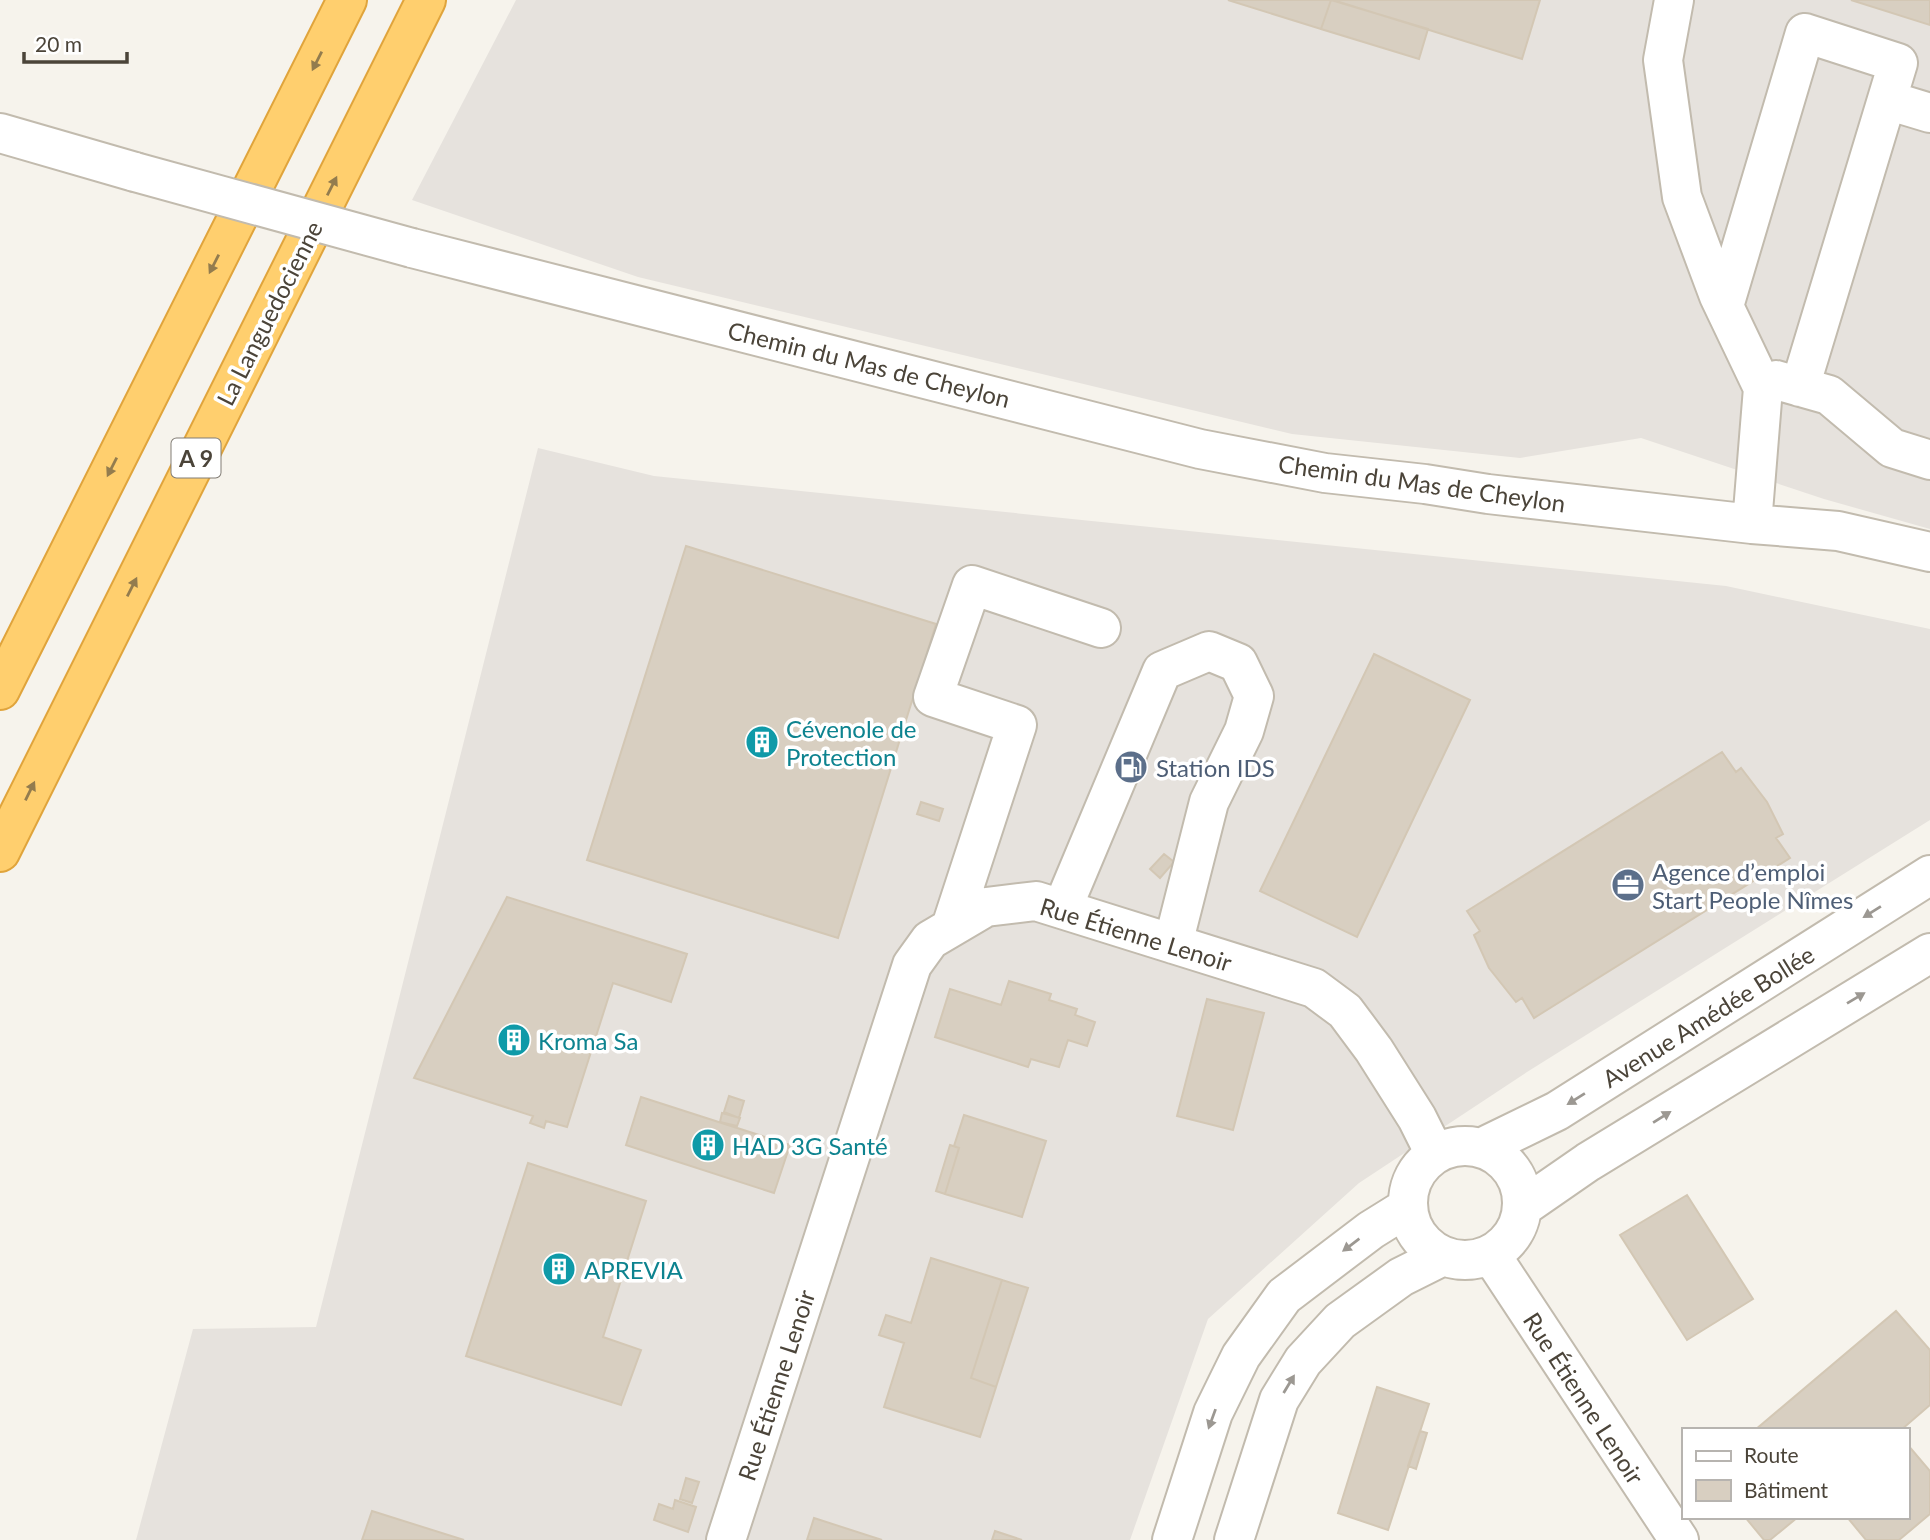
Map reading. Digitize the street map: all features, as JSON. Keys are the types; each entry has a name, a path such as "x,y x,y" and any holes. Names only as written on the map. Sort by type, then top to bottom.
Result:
{"highway":[{"path":"0,690 347,0"},
{"name":"La Languedocienne","path":"0,852 426,0"}],"street":[{"path":"1674,0 1663,60 1682,197 1724,306 1763,388 1752,524"},
{"path":"1724,306 1805,33 1898,62 1800,387"},
{"path":"1887,100 1930,113"},
{"name":"Chemin du Mas de Cheylon","path":"0,133 412,248 1200,449 1325,473 1752,524 1838,531 1930,552"},
{"path":"1757,375 1829,395 1892,447 1930,460"},
{"name":"Chemin du Mas de Cheylon","path":"1752,524 1930,580"},
{"path":"951,927 1017,725 933,697 972,585 1101,628"},
{"path":"1062,909 1162,671 1209,650 1238,663 1254,696 1244,732 1209,802 1173,944"},
{"name":"Avenue Amédée Bollée","path":"1481,1148 1557,1111 1930,875"},
{"name":"Rue Étienne Lenoir","path":"726,1540 912,965 930,940 986,906 1036,901 1314,988 1345,1011 1374,1050 1417,1118 1435,1154"},
{"path":"1523,1207 1588,1162 1930,953"},
{"path":"1449,1148 1481,1148 1498,1156 1513,1170 1521,1188 1523,1207 1518,1226 1507,1243 1491,1255 1459,1261 1429,1248 1418,1237 1408,1208 1409,1192 1414,1177 1423,1164 1435,1154 1449,1148"},
{"path":"1172,1540 1213,1413 1241,1356 1284,1296 1371,1230 1408,1208"},
{"name":"Rue Étienne Lenoir","path":"1491,1255 1679,1540"},
{"path":"1234,1540 1279,1400 1303,1361 1340,1321 1401,1277 1443,1256"}],"shaded area":[{"path":"516,0 1930,0 1930,529 1824,499 1641,438 1520,458 1292,434 638,277 412,200"},
{"path":"538,448 654,476 1726,586 1930,629 1930,820 1527,1072 1359,1183 1208,1319 1130,1540 136,1540 193,1329 316,1327"}],"building":[{"path":"1228,0 1331,0 1321,29"},
{"path":"1331,0 1428,29 1419,59 1321,29"},
{"path":"1333,0 1540,0 1522,59"},
{"path":"1851,0 1930,0 1930,25"},
{"name":"Cévenole de Protection","path":"686,546 936,624 838,938 587,860"},
{"path":"1374,654 1470,700 1357,937 1260,891"},
{"name":"Agence d’emploi Start People Nîmes","path":"1722,752 1736,772 1741,768 1767,802 1783,834 1776,838 1790,858 1534,1018 1522,998 1516,1002 1489,968 1474,935 1480,931 1467,911"},
{"path":"921,802 943,809 939,821 917,814"},
{"path":"1164,854 1174,862 1160,878 1150,869"},
{"name":"Kroma Sa","path":"507,897 687,954 671,1002 613,983 567,1127 546,1121 544,1128 530,1123 533,1116 414,1078"},
{"path":"1009,981 1051,994 1049,1000 1077,1009 1075,1015 1095,1022 1087,1046 1068,1040 1059,1067 1031,1059 1028,1067 935,1037 950,989 1001,1005"},
{"path":"1207,999 1264,1013 1233,1130 1177,1116"},
{"path":"729,1096 744,1101 739,1118 724,1112"},
{"name":"HAD 3G Santé","path":"641,1097 790,1145 774,1193 626,1145"},
{"path":"722,1113 740,1118 737,1126 720,1122"},
{"path":"964,1115 1046,1141 1022,1217 945,1194 959,1148 954,1146"},
{"path":"950,1145 959,1148 945,1194 936,1191"},
{"name":"APREVIA","path":"528,1163 646,1201 603,1337 641,1350 621,1405 466,1356"},
{"path":"1687,1195 1753,1299 1687,1340 1620,1235"},
{"path":"931,1258 1002,1280 971,1378 996,1387 980,1437 884,1407 904,1343 879,1335 886,1315 911,1323"},
{"path":"1002,1280 1028,1288 996,1387 971,1378"},
{"path":"1896,1311 1930,1350 1930,1405 1903,1428 1757,1428"},
{"path":"1377,1387 1429,1404 1388,1530 1338,1513"},
{"path":"1420,1431 1427,1433 1416,1469 1408,1466"},
{"path":"1909,1446 1930,1471 1930,1514 1899,1540 1866,1540 1849,1519 1909,1519"},
{"path":"686,1478 699,1482 692,1503 680,1499"},
{"path":"675,1500 696,1507 688,1532 654,1520 659,1504 673,1509"},
{"path":"372,1511 464,1540 362,1540"},
{"path":"814,1518 882,1540 807,1540"},
{"path":"1747,1519 1796,1519 1770,1540 1764,1540"},
{"path":"995,1531 1022,1540 992,1540"}],"place":[{"name":"Cévenole de Protection","path":"762,742"},
{"name":"Station IDS","path":"1131,767"},
{"name":"Agence d’emploi Start People Nîmes","path":"1628,885"},
{"name":"Kroma Sa","path":"514,1040"},
{"name":"HAD 3G Santé","path":"708,1145"},
{"name":"APREVIA","path":"559,1269"}]}
